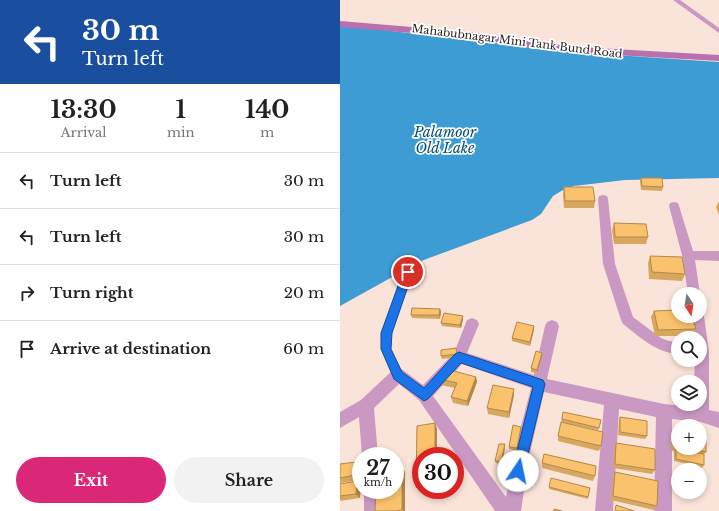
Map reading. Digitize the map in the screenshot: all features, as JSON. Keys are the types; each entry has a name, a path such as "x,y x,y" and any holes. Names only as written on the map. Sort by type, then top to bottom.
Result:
{"street":[{"path":"676,0 719,31"},
{"name":"Mahabubnagar Mini Tank Bund Road","path":"340,24 470,35 518,43 579,50 719,58"},
{"path":"604,199 609,264 628,320 656,342 671,347"},
{"path":"674,206 688,255 693,287"},
{"path":"688,255 719,256"},
{"path":"424,395 459,357 472,324"},
{"path":"512,511 521,457 552,326"},
{"path":"459,357 539,384 664,411 701,415 719,420"},
{"path":"700,367 701,415"},
{"path":"340,420 366,405 398,375 424,395 505,511"},
{"path":"604,511 612,400"},
{"path":"366,405 369,447"},
{"path":"663,511 664,411"},
{"path":"372,499 373,511"}],"lane":[{"path":"398,375 386,349 387,333 408,272"}],"water":[{"name":"Palamoor Old Lake","path":"340,25 417,34 466,36 489,42 555,51 719,62 719,178 625,180 574,186 553,196 541,214 532,220 421,261 340,306"}],"building":[{"path":"641,178 662,178 663,187 642,186"},
{"path":"564,187 593,187 595,201 565,201"},
{"path":"614,223 646,224 648,237 615,237"},
{"path":"650,256 682,257 685,274 652,272"},
{"path":"412,308 440,309 439,315 411,315"},
{"path":"671,310 671,323 694,323 696,329 658,330 654,311"},
{"path":"444,313 463,316 460,325 441,323"},
{"path":"517,322 534,326 530,342 512,338"},
{"path":"456,348 457,354 441,356 441,350"},
{"path":"536,351 542,353 537,370 531,368"},
{"path":"443,368 476,377 467,401 451,397 457,383 439,379"},
{"path":"493,385 514,389 509,412 487,408"},
{"path":"563,412 601,420 599,428 562,419"},
{"path":"620,417 647,421 647,436 620,432"},
{"path":"561,422 603,432 601,446 558,436"},
{"path":"435,423 435,447 417,447 417,426"},
{"path":"513,425 521,427 517,448 509,447"},
{"path":"616,443 655,449 655,470 615,464"},
{"path":"499,444 505,444 501,462 495,461"},
{"path":"544,454 596,466 595,476 542,463"},
{"path":"676,455 704,455 704,463 695,463 676,459"},
{"path":"352,462 352,476 340,478 340,464"},
{"path":"615,472 658,481 657,506 613,496"},
{"path":"551,478 590,488 588,497 549,487"},
{"path":"352,482 352,494 340,496 340,484"},
{"path":"376,499 402,499 402,510 375,511"},
{"path":"616,505 634,511 615,511"}],"route":[{"path":"408,272 387,333 386,349 398,375 424,395 459,357 539,384 518,471"}]}
